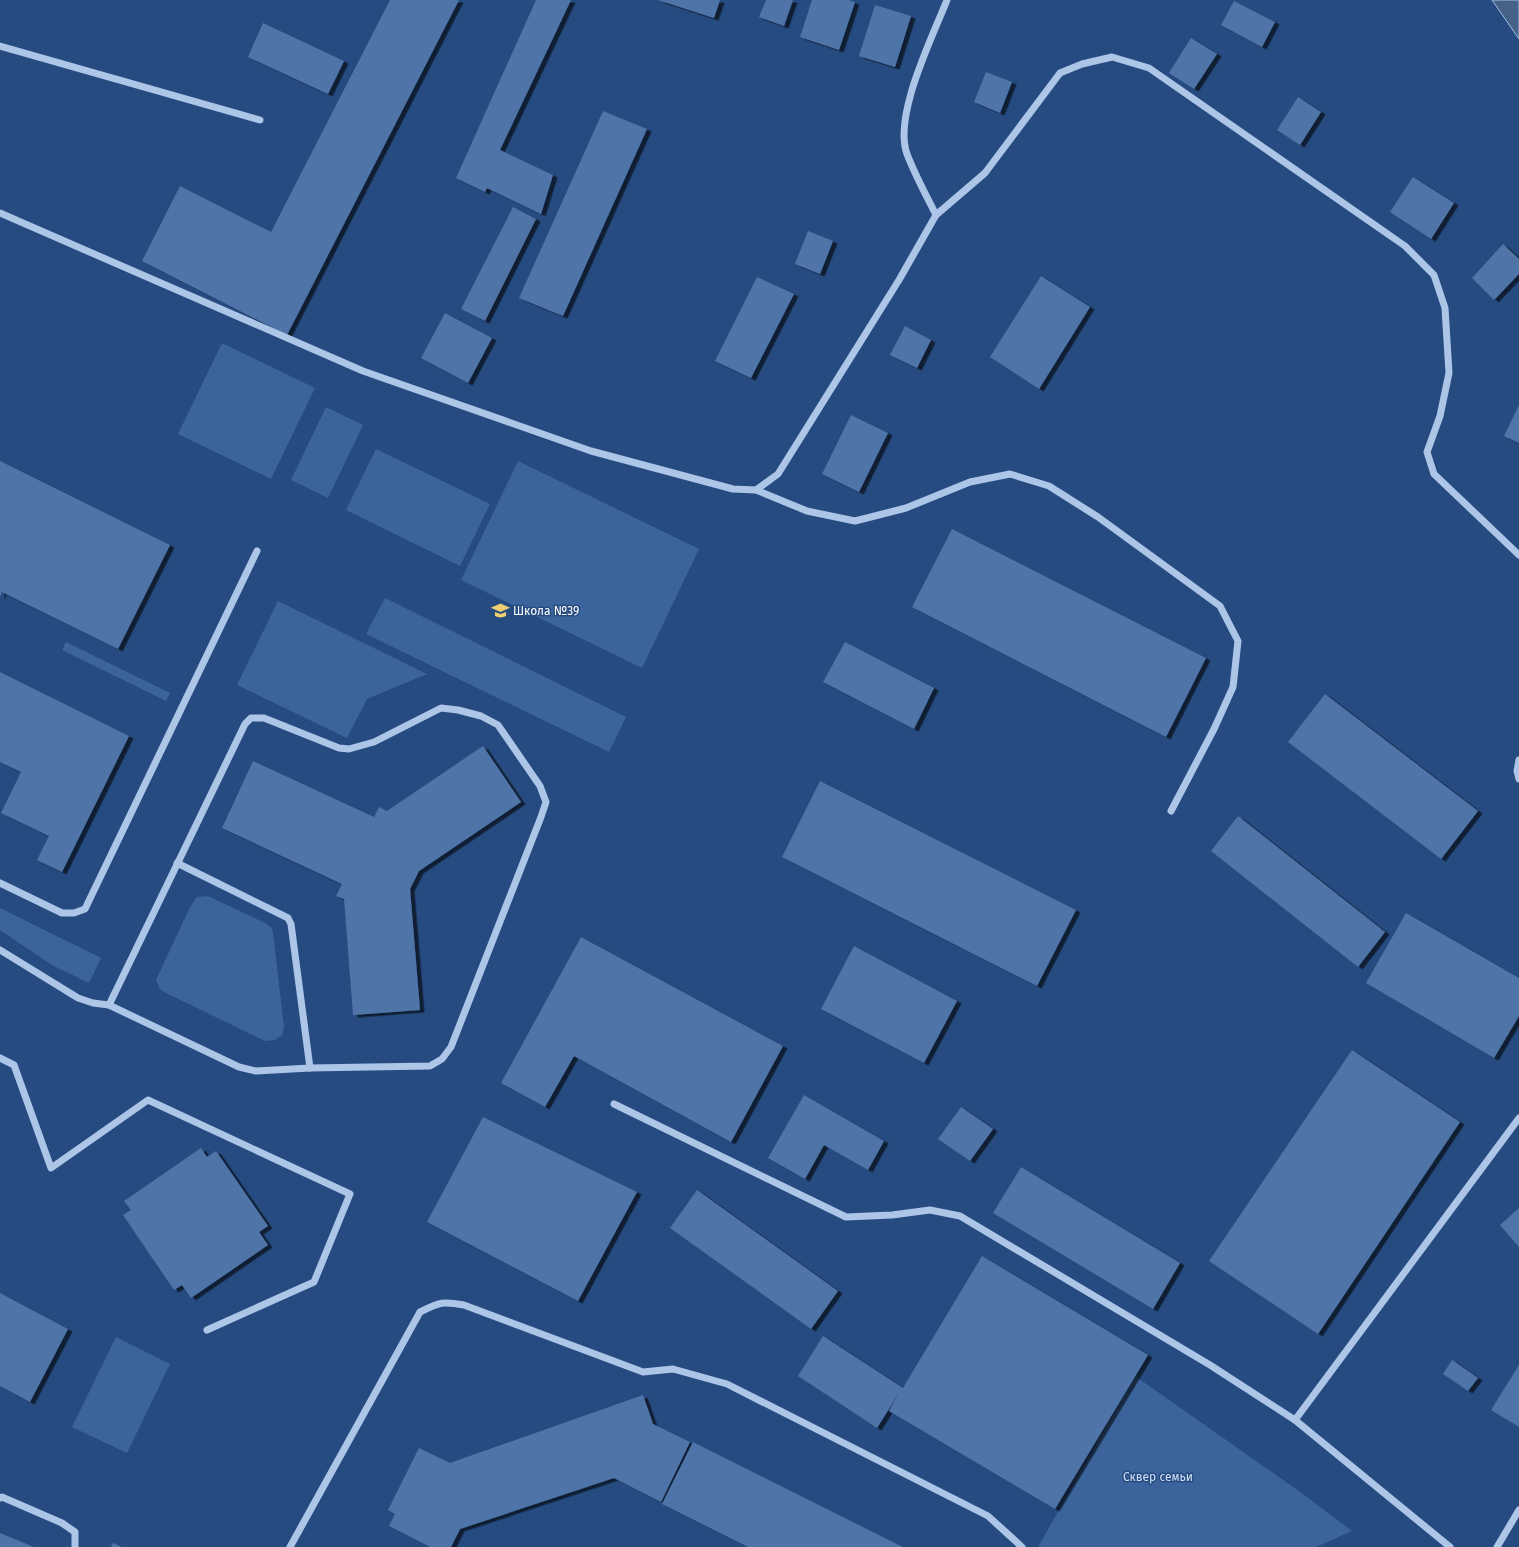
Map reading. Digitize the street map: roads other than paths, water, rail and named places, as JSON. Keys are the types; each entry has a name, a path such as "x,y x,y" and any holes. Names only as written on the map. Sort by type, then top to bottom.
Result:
{"street":[{"path":"936,215 907,154 904,131 908,105 917,76 947,0"},
{"path":"0,46 260,120"},
{"path":"756,490 778,474 899,280 936,215 985,173 1060,73 1082,64 1112,57 1149,68 1405,246 1434,275 1445,308 1449,373 1440,416 1427,452 1434,474 1519,555"},
{"path":"0,213 362,371 591,451 733,489 756,490 807,511 855,521 906,508 970,482 1010,474 1049,486 1098,517 1220,606 1238,641 1233,686 1214,729 1171,811"},
{"path":"0,883 62,913 74,913 85,909 257,551"},
{"path":"0,950 78,998 93,1004 109,1005 239,1067 256,1071 310,1068 430,1066 442,1059 451,1047 541,817 546,802 540,786 498,725 481,716 458,710 441,708 374,742 349,749 338,748 264,718 251,718 245,724 109,1005"},
{"path":"1519,760 1517,771 1519,779"},
{"path":"177,863 288,918 291,924 310,1068"},
{"path":"0,1058 14,1065 51,1168 148,1100 350,1194 314,1282 207,1330"},
{"path":"614,1104 846,1217 892,1215 930,1210 960,1216 1210,1365 1295,1420 1450,1547"},
{"path":"1295,1420 1519,1118"},
{"path":"293,1546 420,1312 431,1306 446,1301 464,1305 642,1372 673,1369 727,1384 988,1516 1022,1547"},
{"path":"0,1498 2,1497 62,1523 75,1532 75,1547"},
{"path":"1497,1547 1519,1510"}],"place":[{"name":"Школа №39","path":"500,611"}],"park label":[{"name":"Сквер семьи","path":"1158,1477"}]}
